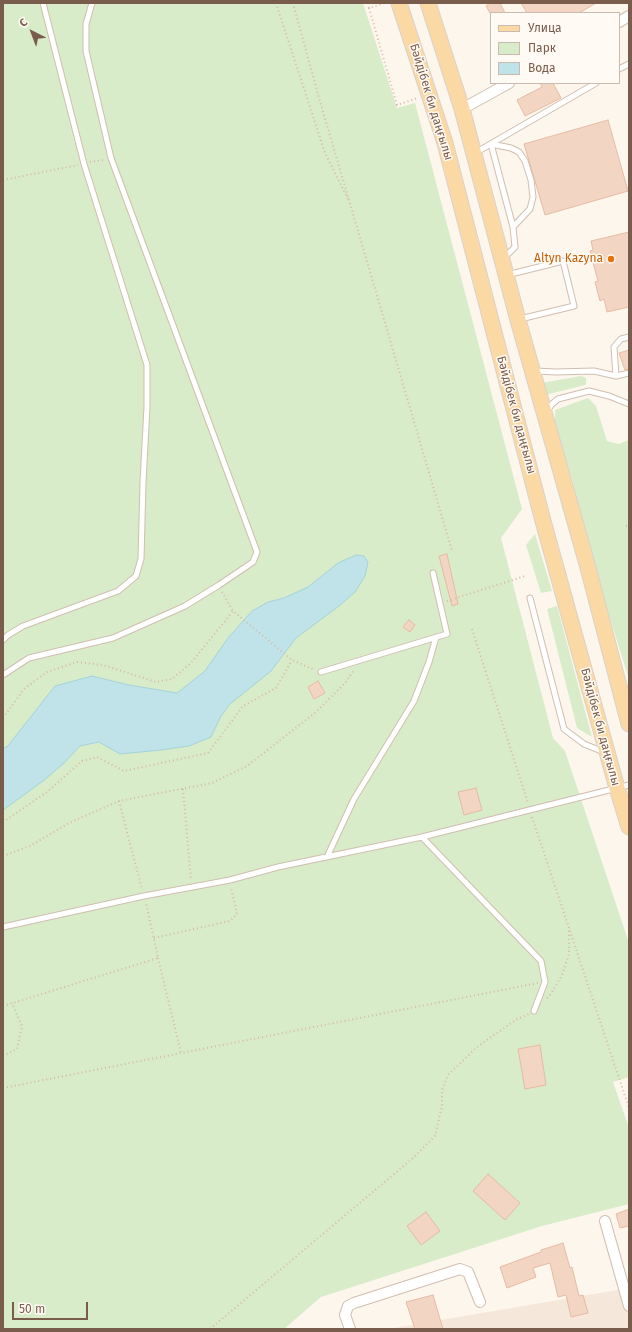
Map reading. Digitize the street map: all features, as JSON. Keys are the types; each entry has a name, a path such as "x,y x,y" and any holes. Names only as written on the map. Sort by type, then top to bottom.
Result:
{"main road":[{"name":"Бәйдібек би даңғылы","path":"399,3 445,143 543,521 607,753 623,787 629,828"},
{"path":"428,3 462,109 544,415 587,564 629,724"}],"street":[{"path":"620,21 629,16"},
{"path":"462,109 507,84"},
{"path":"605,1221 629,1306"},
{"path":"350,1329 345,1315 348,1306 460,1269 468,1272 480,1302"}],"lane":[{"path":"3,640 8,635 23,626 118,591 136,576 141,559 147,407 147,365 84,164 43,3"},
{"path":"3,674 29,658 113,638 185,606 253,562 257,552 111,158 86,51 86,24 92,3"},
{"path":"620,69 629,64"},
{"path":"474,154 594,84"},
{"path":"491,144 511,148 519,152 525,161 531,180 533,197 530,209 513,227"},
{"path":"491,144 513,227 515,246 502,260"},
{"path":"506,275 563,261 574,306 518,320"},
{"path":"616,376 614,347 622,339 629,337"},
{"path":"532,371 594,371 616,376 629,373"},
{"path":"544,415 552,404 558,399 589,391 610,396 629,404"},
{"path":"322,672 447,634 433,572"},
{"path":"530,598 564,729 584,744 607,753"},
{"path":"327,857 354,799 414,701 436,637"},
{"path":"3,927 144,896 230,880 278,867 422,838 623,787"},
{"path":"422,838 541,961 545,982 534,1011"}],"path":[{"path":"276,3 324,153 351,206"},
{"path":"293,3 452,551"},
{"path":"368,3 397,105 429,94"},
{"path":"369,8 385,3"},
{"path":"3,180 111,158"},
{"path":"440,603 525,576"},
{"path":"219,585 234,612 292,660 322,672"},
{"path":"3,718 24,689 36,680 47,672 78,662 103,665 156,682 172,679 191,662 234,612"},
{"path":"472,630 629,1108"},
{"path":"3,822 47,792 82,761 97,757 124,771 208,753 242,706 276,688 292,660"},
{"path":"3,856 30,846 68,823 119,801 212,782 246,766 316,712 345,683 360,661"},
{"path":"183,789 191,888"},
{"path":"119,801 144,896 181,1053"},
{"path":"154,938 230,921 236,914 230,880"},
{"path":"210,1329 412,1159 435,1136 442,1106 442,1090 448,1075 477,1047 517,1019 534,1011 551,994 562,975 569,954 570,929"},
{"path":"3,1006 158,958"},
{"path":"3,1088 545,982"},
{"path":"3,1056 17,1049 22,1026 12,1003"}],"shaded area":[{"path":"629,1288 629,1329 388,1329"}],"green space":[{"path":"3,3 363,3 397,108 415,103 522,509 501,538 553,738 565,751 629,943 629,1077 613,1082 629,1128 629,1204 542,1226 321,1297 284,1329 3,1329"},
{"path":"581,376 586,378 585,385 549,394 544,400 541,383"},
{"path":"588,398 596,406 607,441 619,444 629,440 629,679 585,539 572,478 555,435 555,410"},
{"path":"535,534 552,591 541,593 526,545"},
{"path":"557,606 592,737 577,728 547,609"}],"water":[{"path":"356,555 364,556 368,562 365,576 355,592 339,606 296,638 271,671 230,704 221,716 211,737 189,746 120,754 99,742 80,746 63,764 43,781 3,810 3,748 7,747 55,686 92,676 129,685 177,693 205,671 228,638 252,611 268,602 284,598 308,587 338,563"}],"building":[{"path":"490,3 500,3 504,12 490,13 486,6"},
{"path":"521,3 596,3 581,12 526,12"},
{"path":"540,84 554,84 561,98 525,116 517,100 542,87"},
{"path":"608,120 628,191 545,215 524,144"},
{"path":"629,232 629,307 607,312 604,299 600,301 595,282 598,281 590,251 593,250 591,241"},
{"path":"629,350 629,369 625,370 619,353"},
{"path":"447,554 458,604 452,606 439,556"},
{"path":"409,620 415,625 410,632 403,627"},
{"path":"318,681 325,693 314,699 308,687"},
{"path":"476,788 482,810 464,815 458,792"},
{"path":"540,1045 546,1085 525,1089 518,1049"},
{"path":"488,1174 520,1203 505,1220 473,1191"},
{"path":"629,1209 629,1226 620,1228 616,1214"},
{"path":"426,1212 440,1231 421,1245 407,1226"},
{"path":"563,1243 570,1268 572,1267 579,1296 583,1295 588,1313 571,1317 566,1295 558,1297 550,1263 533,1268 536,1277 507,1288 500,1267 541,1252 541,1250"},
{"path":"433,1295 443,1329 415,1329 406,1302"}],"place":[{"name":"Altyn Kazyna","path":"611,259"}]}
